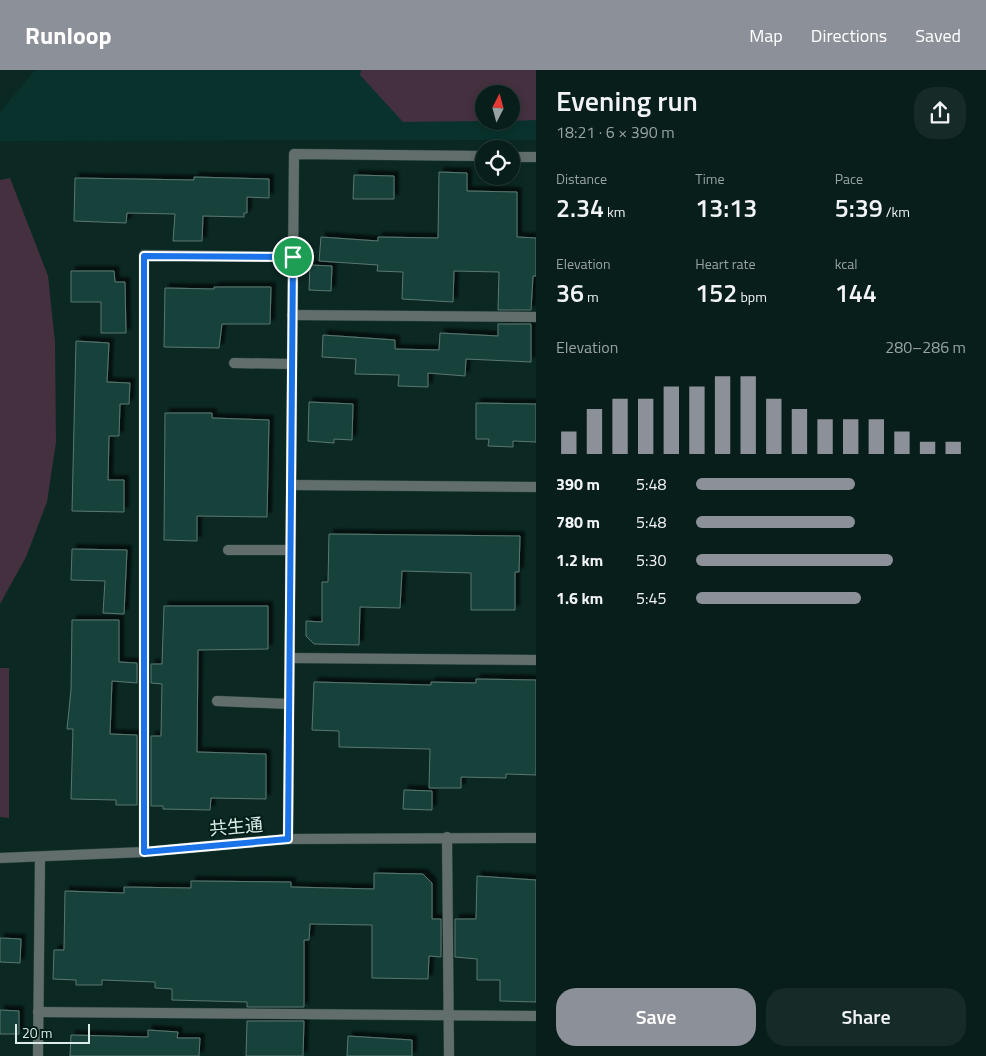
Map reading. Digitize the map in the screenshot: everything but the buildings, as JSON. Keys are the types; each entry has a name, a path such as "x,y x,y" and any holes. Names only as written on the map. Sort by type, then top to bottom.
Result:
{"street":[{"path":"288,839 294,154 475,156"},
{"path":"520,157 536,157"},
{"path":"144,852 144,256 293,257"},
{"path":"292,315 536,317"},
{"path":"234,362 292,364"},
{"path":"291,485 536,487"},
{"path":"228,550 290,550"},
{"path":"290,658 536,660"},
{"path":"218,701 289,704"},
{"path":"447,837 449,1056"},
{"name":"共生通","path":"0,858 144,852 288,839 536,838"},
{"path":"38,1056 40,857"},
{"path":"38,1012 536,1016"}],"shaded area":[{"path":"35,70 536,70 536,140 0,141 0,112"},
{"path":"361,70 536,70 536,120 520,121 520,85 475,85 475,121 403,122 360,75"},
{"path":"10,178 48,276 55,342 56,442 47,502 26,557 0,604 0,180"},
{"path":"0,668 9,668 9,818 0,817"}],"route":[{"path":"144,256 293,257 288,839 144,852 144,256"}]}
